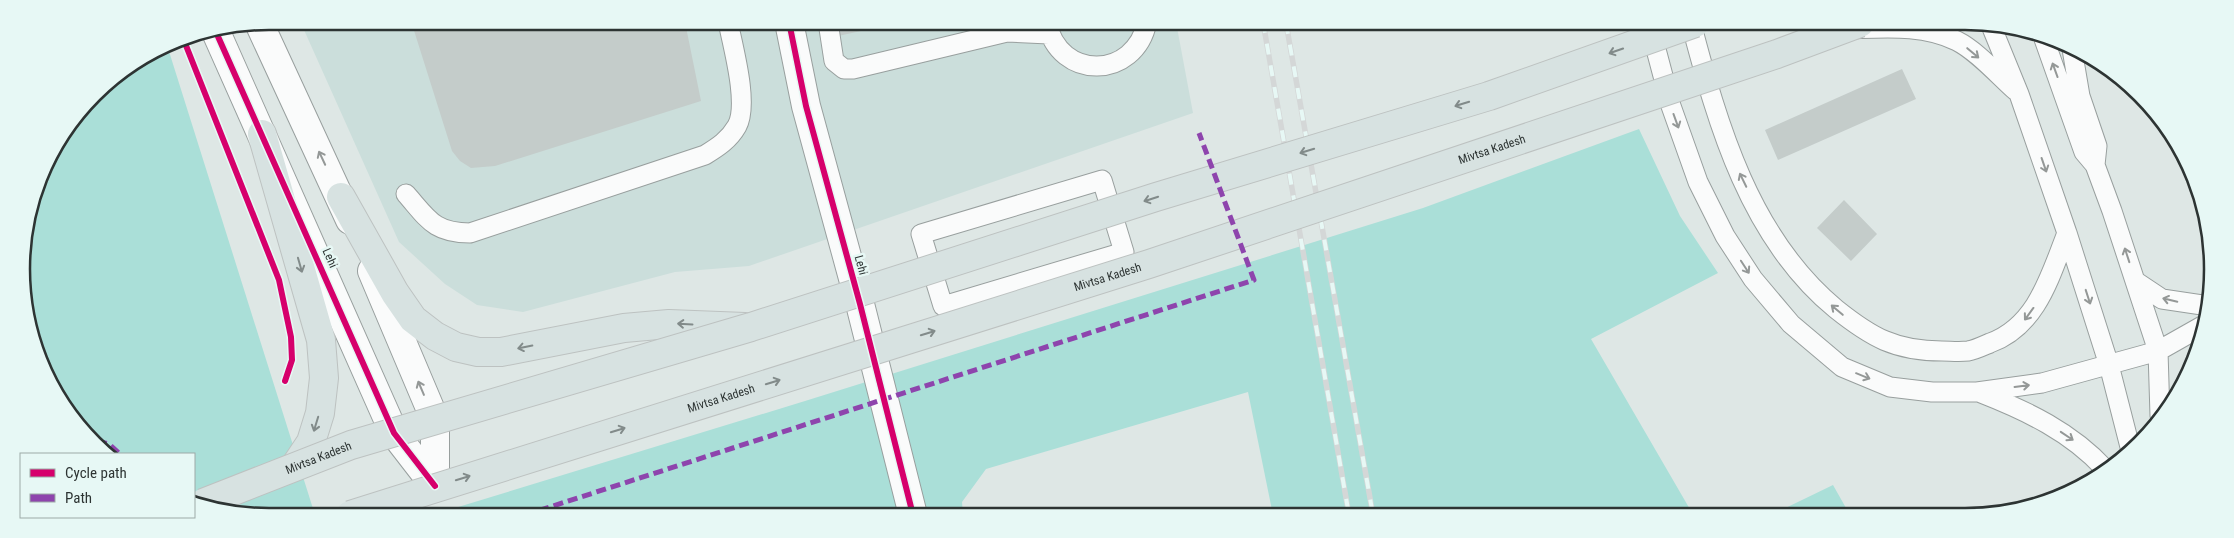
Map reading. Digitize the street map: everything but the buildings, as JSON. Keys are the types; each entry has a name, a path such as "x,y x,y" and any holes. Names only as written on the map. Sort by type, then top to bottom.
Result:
{"main road":[{"name":"Mivtsa Kadesh","path":"209,500 295,466 394,433 751,327 1156,197 1489,96 1673,30"},
{"name":"Mivtsa Kadesh","path":"371,508 435,486 1149,264 1777,54 1841,30"},
{"path":"262,134 321,340 324,378 320,413 311,442 295,466"},
{"path":"341,197 395,293 413,319 435,336 456,347 478,352 500,352 624,328 669,324 751,327"}],"street":[{"path":"262,30 341,197 435,420 435,486"},
{"name":"Lehi","path":"791,30 806,106 860,304 911,508"},
{"name":"Lehi","path":"218,36 394,433 435,486"}],"lane":[{"path":"406,194 432,223 451,233 470,233 705,156 724,144 738,125 742,104 729,30"},
{"path":"829,30 834,61 844,69 853,69 1007,32 1028,30"},
{"path":"1049,30 1056,47 1067,57 1079,64 1093,67 1107,66 1123,60 1136,49 1145,30"},
{"path":"1651,30 1671,106 1698,182 1725,236 1753,279 1791,324 1842,367 1890,387 1932,392 1977,392 2042,383 2109,365 2158,351 2196,329"},
{"path":"1695,30 1710,94 1736,166 1760,216 1786,255 1820,295 1864,332 1900,348 1934,351 1970,351 2000,340 2023,323 2042,296 2068,233"},
{"path":"1922,30 1936,32 1959,42 2019,94"},
{"path":"1994,32 2019,94 2068,233 2109,365 2128,444"},
{"path":"2047,45 2097,146 2095,165 2158,351 2160,408"},
{"path":"2072,56 2073,99"},
{"path":"1102,180 1124,252 943,306 935,281 921,234 1102,180"},
{"path":"860,304 935,281"},
{"path":"2135,281 2162,298 2201,305"},
{"path":"1977,392 2026,410 2070,438 2101,466"}],"shaded area":[{"path":"304,30 1177,30 1193,113 749,266 675,272 523,312 477,305 445,284 399,242"},
{"path":"169,52 313,508 238,506 195,496 195,453 116,453 89,427 70,402 48,360 38,331 31,285 32,238 38,207 55,163 79,124 111,89 136,70"},
{"path":"1639,129 1680,216 1718,273 1591,339 1689,508 1272,508 1248,392 986,469 962,502 962,508 455,508 805,401 1423,208"},
{"path":"1833,485 1846,508 1785,508"}],"railway":[{"path":"1264,30 1348,508"},
{"path":"1287,30 1372,508"}],"marked path":[{"path":"547,508 1254,280 1199,133"},
{"path":"105,443 109,444 119,453"}],"cycle path":[{"path":"791,30 806,106 860,304 911,508"},
{"path":"218,36 394,433 435,486"},
{"path":"186,45 279,280 291,337 292,360 285,381"}]}
